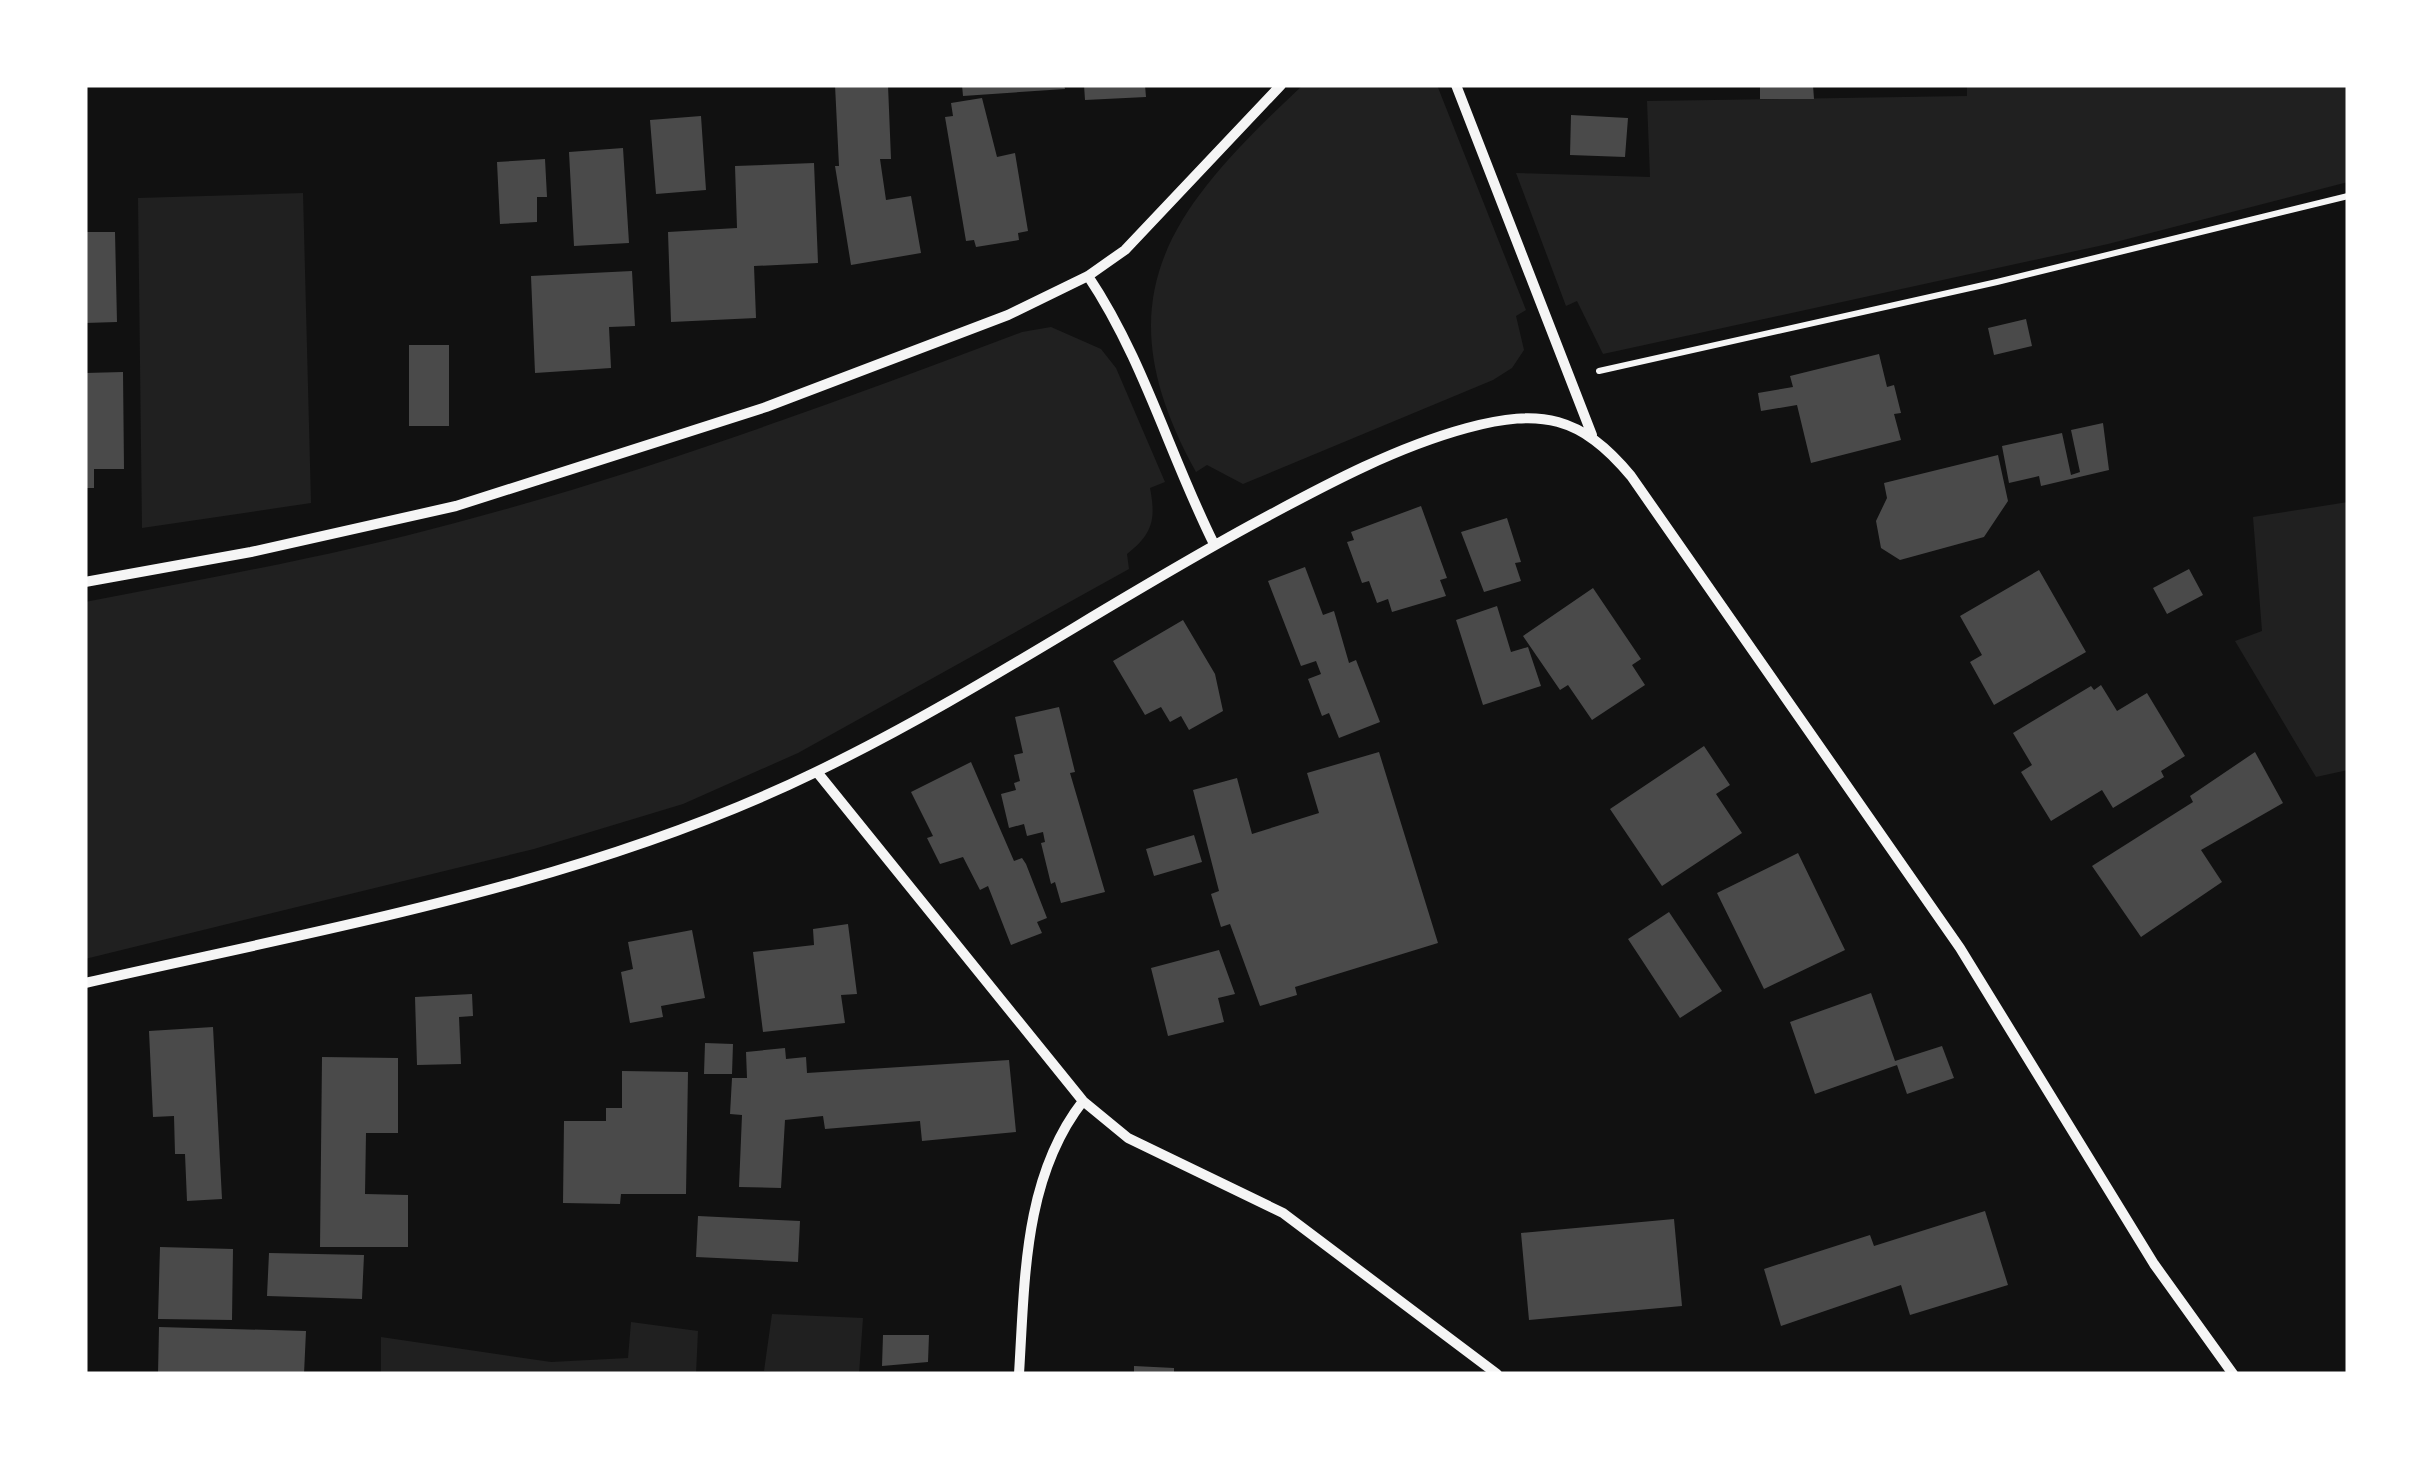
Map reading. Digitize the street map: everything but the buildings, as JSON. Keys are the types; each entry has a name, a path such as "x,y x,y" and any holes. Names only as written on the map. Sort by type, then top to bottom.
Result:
{"street":[{"path":"85,582 284,546 456,506 766,408 1008,315 1088,276 1125,250 1281,85"},
{"path":"1456,85 1593,436"},
{"path":"1088,276 1130,350 1179,474 1214,544"},
{"path":"85,982 552,872 682,829 817,772 984,681 1214,544 1313,492 1464,429 1527,416 1560,420 1593,436 1631,476 1960,948 2154,1264 2233,1374"},
{"path":"817,772 1084,1101 1128,1138 1283,1213 1497,1374"},
{"path":"1018,1374 1025,1284 1042,1176 1059,1132 1084,1101"}],"path":[{"path":"1570,377 1996,282 2348,196"}],"shaded area":[{"path":"1303,85 1437,85 1526,310 1516,316 1524,350 1512,368 1493,380 1243,484 1207,465 1196,472 1167,410 1153,354 1152,304 1164,258 1186,215 1217,172"},
{"path":"1967,85 2348,85 2348,182 2108,244 1603,354 1577,301 1566,306 1516,173 1650,177 1647,101 1967,96"},
{"path":"303,193 311,503 142,528 138,198"},
{"path":"1051,327 1101,349 1116,368 1165,482 1150,488 1150,525 1142,540 1127,554 1129,569 798,753 683,804 534,849 85,959 85,602 363,546 527,503 741,435 1022,332"},
{"path":"2348,502 2348,770 2316,777 2235,641 2262,631 2253,517"},
{"path":"772,1314 863,1318 859,1374 764,1371"},
{"path":"631,1322 698,1331 696,1374 381,1374 381,1337 551,1362 628,1358"}]}
